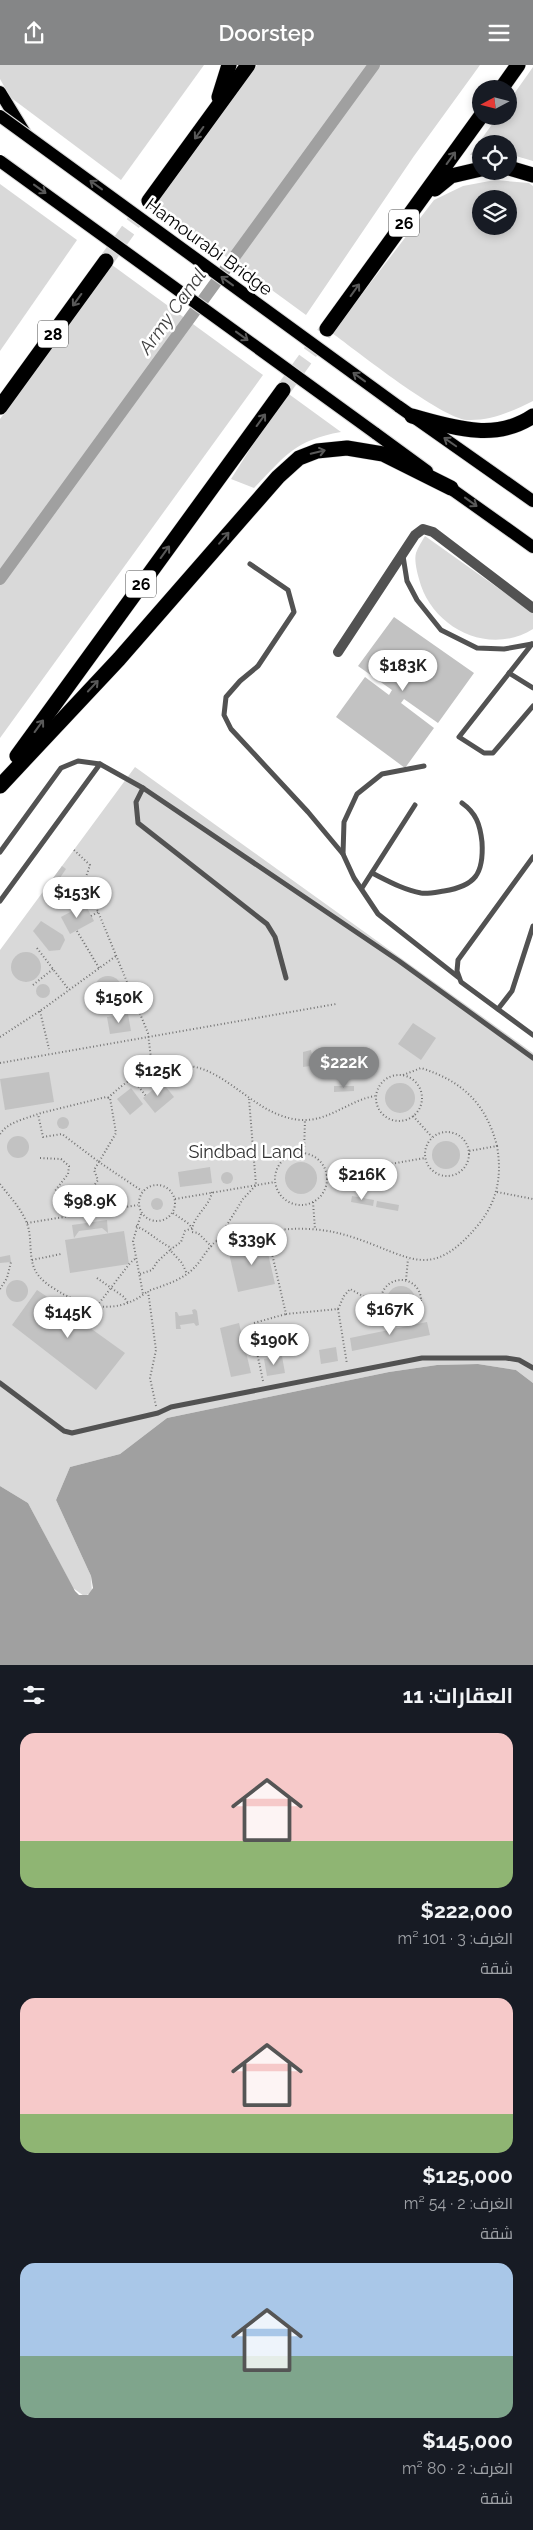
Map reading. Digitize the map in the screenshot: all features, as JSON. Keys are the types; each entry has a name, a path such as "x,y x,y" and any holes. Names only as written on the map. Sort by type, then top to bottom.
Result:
{"highway":[{"path":"215,110 229,65"},
{"path":"149,201 248,65"},
{"path":"507,80 518,65"},
{"name":"26","path":"326,329 475,125"},
{"path":"517,170 533,175"},
{"path":"420,201 451,176 472,171"},
{"name":"28","path":"0,407 106,261"},
{"path":"0,389 16,384"},
{"name":"26","path":"0,779 283,390"},
{"path":"412,416 471,432 505,429 533,416"},
{"path":"0,786 119,659 278,477 299,458 317,451 347,447 383,454 451,488"}],"main road":[{"path":"0,92 25,133"},
{"name":"Hamourabi Bridge","path":"0,116 398,406 533,501"},
{"path":"0,161 533,547"},
{"path":"0,166 18,173"}],"street":[{"path":"338,652 417,532 429,530 533,608"}],"lane":[{"path":"402,555 407,581 418,600 441,630 477,648 504,649 532,644"},
{"path":"250,564 288,590 294,612 258,666 240,681 226,697 224,715 231,729 308,812 343,854 354,878 378,913 466,985 533,1035"},
{"path":"532,644 459,737 484,753 493,753 533,706"},
{"path":"509,673 533,688"},
{"path":"0,852 61,768 78,761 100,764 143,788 399,961 533,1058"},
{"path":"0,901 100,764"},
{"path":"343,854 344,822 358,794 382,774 424,766"},
{"path":"143,788 136,802 138,823 267,923 275,937 286,978"},
{"path":"372,873 397,886 422,893 459,889 469,885 478,876 482,851 478,821 473,810 462,803"},
{"path":"362,888 415,805"},
{"path":"458,977 456,965 458,960 533,857"},
{"path":"498,1009 512,991 533,926"},
{"path":"0,1383 64,1431 72,1433 158,1413 171,1407 422,1358 506,1358 520,1360 533,1368"}],"path":[{"path":"74,850 90,865 86,880 148,1039 152,1069"},
{"path":"92,916 98,912"},
{"path":"77,931 99,968"},
{"path":"37,948 69,990"},
{"path":"0,1037 40,1011 116,956"},
{"path":"33,985 53,969"},
{"path":"0,1063 148,1039 336,1004"},
{"path":"40,1011 49,1049"},
{"path":"0,1134 3,1129 16,1122 38,1114 100,1098 108,1098 132,1078 152,1069 174,1066 190,1065 206,1070 268,1111 286,1117 305,1119 332,1115 360,1100 376,1096"},
{"path":"162,1082 174,1066"},
{"path":"217,1241 267,1231 315,1229 353,1237 408,1259 420,1261 436,1259 461,1244 489,1209 497,1192 500,1172 497,1146 488,1117 481,1107 454,1083 439,1074 420,1068 403,1075 394,1075 385,1079 378,1087 376,1106 390,1120 399,1122 413,1116 421,1105 422,1095 419,1086 412,1079 403,1075"},
{"path":"132,1078 146,1096"},
{"path":"40,1158 61,1159 68,1166 68,1174 55,1191 57,1203 61,1205 70,1203 80,1193 89,1193 98,1180 94,1170 116,1133 108,1098"},
{"path":"0,1184 10,1195 27,1223 32,1261 38,1276 54,1289 84,1304 97,1306 128,1303 148,1291 187,1274 217,1241 243,1199 256,1185 250,1099"},
{"path":"38,1114 43,1137 62,1134 142,1191"},
{"path":"413,1116 432,1137"},
{"path":"304,1154 305,1119"},
{"path":"443,1132 457,1134 463,1138 469,1151 467,1165 463,1170 450,1177 437,1175 431,1171 425,1158 427,1144 432,1137 443,1132"},
{"path":"469,1151 497,1146"},
{"path":"304,1154 316,1159 322,1165 326,1175 324,1189 313,1202 305,1205 288,1202 277,1190 275,1182 279,1165 285,1159 292,1155 304,1154"},
{"path":"326,1175 425,1158"},
{"path":"175,1199 275,1182"},
{"path":"154,1185 161,1185 167,1188 175,1199 172,1213 168,1219 153,1222 141,1214 138,1205 142,1191 154,1185"},
{"path":"140,1274 152,1270 157,1262 181,1242 185,1231 192,1228 200,1212 206,1207 212,1192"},
{"path":"497,1192 533,1199"},
{"path":"313,1202 315,1229"},
{"path":"27,1223 138,1205"},
{"path":"172,1213 189,1223 192,1232 198,1233 212,1247"},
{"path":"141,1214 133,1241 143,1295"},
{"path":"136,1226 150,1232 162,1244 171,1249 180,1260 187,1274"},
{"path":"267,1231 286,1314"},
{"path":"32,1261 61,1255"},
{"path":"97,1306 130,1263 136,1258"},
{"path":"406,1280 408,1259"},
{"path":"0,1289 7,1279 11,1262"},
{"path":"97,1278 112,1287 128,1303"},
{"path":"406,1280 417,1288 422,1300 420,1307 412,1317 400,1320 393,1319 384,1310 381,1304 381,1297 387,1285 393,1281 406,1280"},
{"path":"348,1372 338,1309 344,1296 350,1289 381,1304"},
{"path":"148,1291 156,1350 150,1378 158,1413"},
{"path":"264,1389 252,1329 254,1323 286,1314 338,1309"}],"green space":[{"path":"0,65 204,65 121,180 10,97 0,79"},
{"path":"257,65 480,65 414,156 306,315 155,205"},
{"path":"533,67 533,161 517,156 517,135 484,135 492,125 518,125 518,88"},
{"path":"495,180 529,183 533,186 533,401 502,415 476,420 467,420 455,416 399,383 332,333 434,200 463,186"},
{"path":"0,184 77,240 0,351"},
{"path":"112,265 263,375 0,738 0,419"},
{"path":"286,392 341,432 325,435 301,445 283,458 254,488 231,479"},
{"path":"425,536 533,613 533,629 516,637 498,640 480,638 464,633 448,623 425,596 418,576 415,556"},
{"name":"Sindbad Land","path":"135,767 533,1053 533,1383 516,1370 478,1364 437,1365 389,1372 167,1418 120,1454 70,1467 56,1500 91,1576 92,1593 84,1596 73,1588 28,1503 0,1486 0,950"}],"shaded area":[{"path":"478,1364 516,1370 533,1383 533,1665 0,1665 0,1486 28,1503 75,1591 79,1595 88,1595 93,1588 91,1576 56,1500 70,1467 120,1454 167,1418 389,1372 437,1365"}],"building":[{"path":"394,617 474,673 438,723 404,699 401,703 434,728 405,768 336,717 365,677 389,695 392,690 358,666"},
{"path":"62,866 66,869 55,885 51,881"},
{"path":"85,904 94,921 70,934 61,917"},
{"path":"41,921 63,935 65,940 60,950 49,951 33,931"},
{"path":"26,952 37,956 41,967 37,978 26,982 15,978 11,967 15,956"},
{"path":"108,976 118,980 122,990 118,1000 108,1004 98,1000 94,990 98,980"},
{"path":"40,984 46,984 50,991 46,998 40,998 36,994 36,988"},
{"path":"128,1014 131,1031 110,1034 107,1017"},
{"path":"413,1023 436,1038 421,1060 398,1044"},
{"path":"311,1050 313,1060 316,1060 317,1065 303,1067 303,1052"},
{"path":"341,1061 349,1069 341,1077 333,1069"},
{"path":"360,1065 366,1067 362,1077 357,1075"},
{"path":"49,1072 54,1102 5,1110 0,1079"},
{"path":"162,1082 174,1097 155,1113 143,1098"},
{"path":"400,1083 406,1084 414,1092 414,1104 406,1112 400,1113 394,1112 386,1104 385,1098 386,1092 394,1084"},
{"path":"334,1086 354,1086 354,1091 334,1092"},
{"path":"131,1088 143,1104 130,1115 117,1099"},
{"path":"61,1117 65,1117 69,1123 65,1129 61,1129 57,1125 57,1121"},
{"path":"18,1136 26,1139 29,1147 26,1155 18,1158 10,1155 7,1147 10,1139"},
{"path":"446,1141 456,1145 460,1155 456,1165 446,1169 436,1165 432,1155 436,1145"},
{"path":"301,1162 313,1166 317,1178 313,1190 301,1194 289,1190 285,1178 289,1166"},
{"path":"210,1167 212,1183 180,1187 178,1172"},
{"path":"225,1172 229,1172 233,1178 229,1184 225,1184 221,1180 221,1176"},
{"path":"352,1196 374,1200 373,1206 351,1202"},
{"path":"155,1198 159,1198 163,1204 159,1210 155,1210 151,1206 151,1202"},
{"path":"377,1201 399,1205 398,1211 376,1207"},
{"path":"107,1220 108,1233 102,1228 79,1231 74,1238 72,1225"},
{"path":"124,1231 129,1264 70,1273 65,1240"},
{"path":"265,1240 275,1284 238,1292 228,1249"},
{"path":"10,1255 11,1262 0,1263 0,1257"},
{"path":"17,1280 27,1287 28,1291 21,1301 17,1302 7,1295 6,1291 13,1281"},
{"path":"401,1286 411,1290 415,1300 411,1310 401,1314 391,1310 387,1300 391,1290"},
{"path":"37,1290 58,1304 63,1302 68,1306 68,1312 125,1353 96,1390 12,1325"},
{"path":"195,1309 199,1325 196,1326 194,1323 180,1325 181,1329 176,1329 175,1312 179,1316 193,1314 192,1310"},
{"path":"427,1322 430,1335 352,1351 350,1338"},
{"path":"239,1323 251,1373 231,1377 220,1328"},
{"path":"336,1347 338,1361 321,1364 319,1350"},
{"path":"282,1356 285,1373 267,1376 264,1359"}],"waterway":[{"name":"Army Canal","path":"0,579 374,65"}],"tunnel":[{"path":"106,261 149,201"},
{"path":"283,390 327,329"}]}
